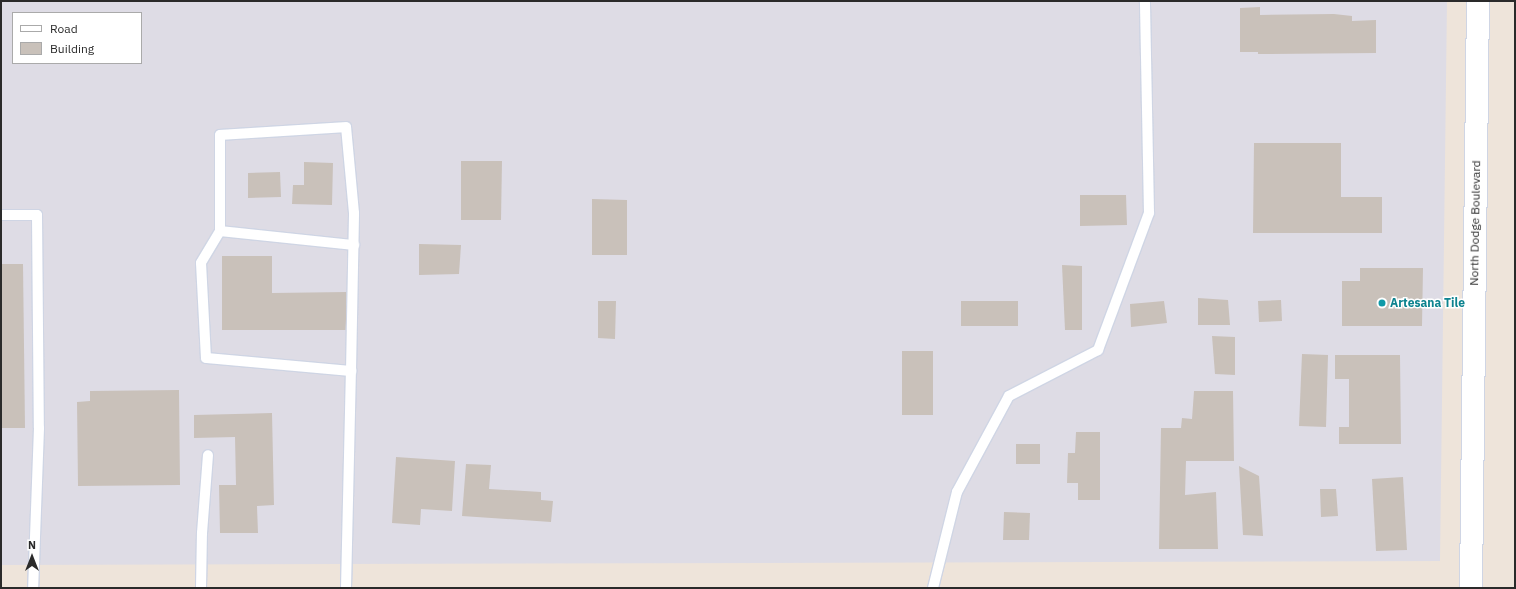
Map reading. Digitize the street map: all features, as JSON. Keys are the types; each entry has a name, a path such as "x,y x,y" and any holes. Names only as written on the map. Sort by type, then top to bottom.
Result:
{"street":[{"name":"North Dodge Boulevard","path":"1471,588 1478,1"}],"lane":[{"path":"933,588 957,492 1009,396 1098,350 1149,213 1145,1"},
{"path":"346,588 354,245 354,213 346,128 220,135 220,231 201,263 206,358 351,371"},
{"path":"1,215 37,214 39,428 33,588"},
{"path":"220,231 354,245"},
{"path":"201,588 202,533 208,455"}],"shaded area":[{"path":"1,1 1447,1 1440,561 1,565"}],"building":[{"path":"1260,7 1260,15 1334,14 1352,16 1352,21 1376,20 1376,53 1258,54 1258,52 1240,52 1240,8"},
{"path":"1254,143 1341,143 1341,197 1382,197 1382,233 1253,233"},
{"path":"461,161 502,161 501,220 461,220"},
{"path":"304,162 333,163 332,205 292,204 293,185 304,185"},
{"path":"280,172 281,197 248,198 248,173"},
{"path":"1080,195 1126,195 1127,225 1080,226"},
{"path":"592,199 627,200 627,255 592,255"},
{"path":"419,244 461,245 459,274 419,275"},
{"path":"222,256 272,256 272,293 347,292 347,330 222,330"},
{"path":"1,264 23,264 25,428 1,428"},
{"path":"1062,265 1082,266 1082,330 1065,330"},
{"name":"Artesana Tile","path":"1360,268 1423,268 1422,326 1342,326 1342,281 1360,281"},
{"path":"1198,298 1228,300 1230,325 1198,325"},
{"path":"1281,300 1282,321 1259,322 1258,301"},
{"path":"598,301 616,301 615,339 598,338"},
{"path":"961,301 1018,301 1018,326 961,326"},
{"path":"1164,301 1167,323 1131,327 1130,304"},
{"path":"1212,336 1235,337 1235,375 1215,374"},
{"path":"902,351 933,351 933,415 902,415"},
{"path":"1302,354 1328,355 1326,427 1299,426"},
{"path":"1335,355 1400,355 1401,444 1339,444 1339,427 1349,427 1349,379 1335,379"},
{"path":"179,390 180,485 78,486 77,402 90,401 90,391"},
{"path":"1194,391 1233,391 1234,461 1186,461 1185,495 1216,492 1218,549 1159,549 1161,428 1181,428 1182,418 1192,419"},
{"path":"272,413 274,505 257,506 258,533 220,533 219,485 236,485 235,437 194,438 194,415"},
{"path":"1076,432 1100,432 1100,500 1078,500 1078,483 1067,483 1068,453 1075,453"},
{"path":"1016,444 1040,444 1040,464 1016,464"},
{"path":"396,457 455,461 452,511 421,509 420,525 392,523"},
{"path":"466,464 491,465 489,489 541,492 541,500 553,501 551,522 462,516"},
{"path":"1239,466 1259,476 1263,536 1243,535"},
{"path":"1403,477 1407,550 1376,551 1372,479"},
{"path":"1320,489 1336,489 1338,516 1321,517"},
{"path":"1004,512 1030,513 1029,540 1003,540"}],"place":[{"name":"Artesana Tile","path":"1382,303"}]}
